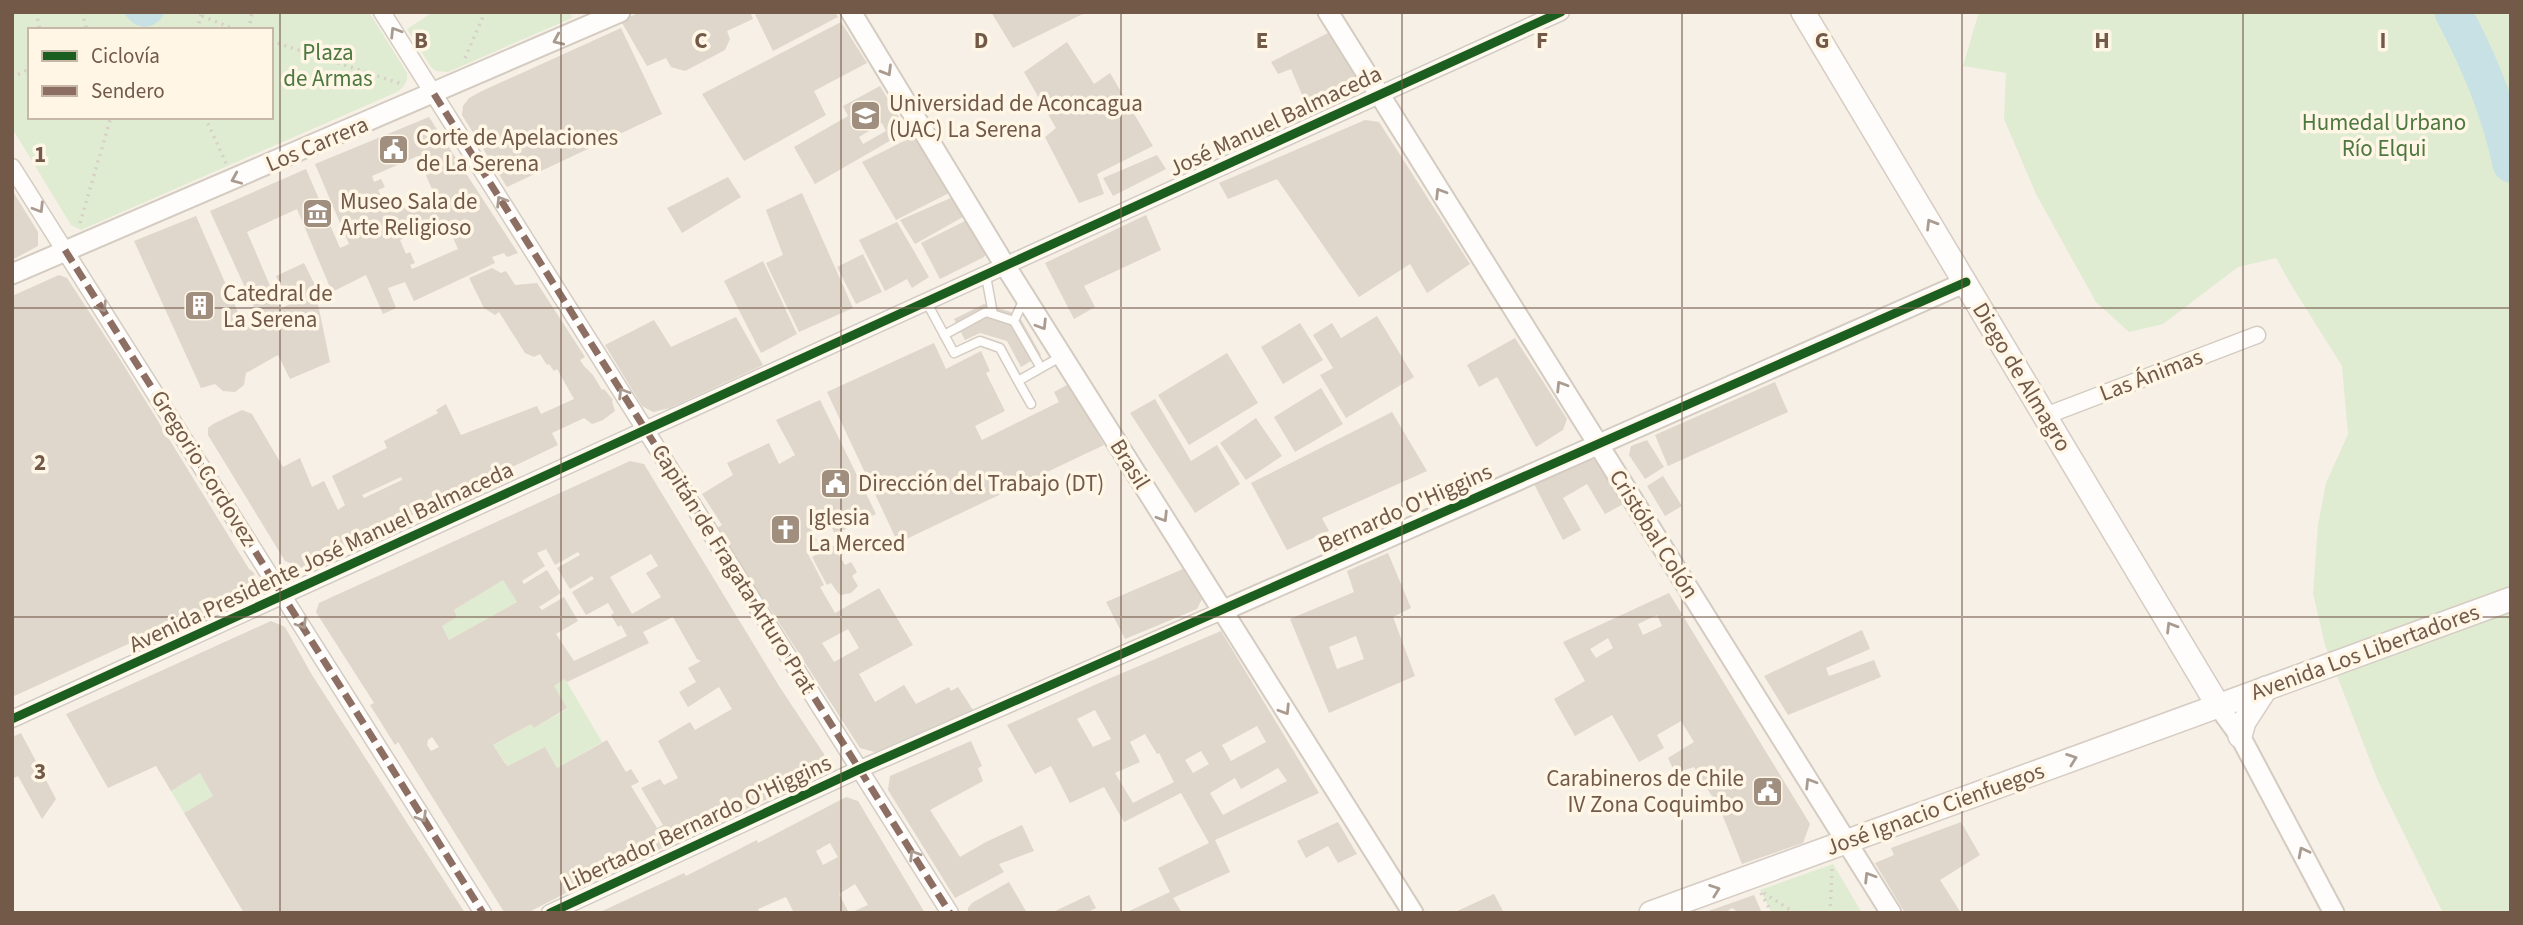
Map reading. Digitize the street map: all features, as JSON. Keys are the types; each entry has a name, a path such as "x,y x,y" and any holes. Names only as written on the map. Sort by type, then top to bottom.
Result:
{"main road":[{"name":"Diego de Almagro","path":"1803,12 2219,707"},
{"name":"Avenida Los Libertadores","path":"2219,707 2317,668 2511,599"},
{"path":"2196,670 2224,684 2266,688"},
{"path":"2240,736 2244,722 2266,688"},
{"name":"José Ignacio Cienfuegos","path":"1651,913 2219,707"}],"street":[{"name":"Capitán de Fragata Arturo Prat","path":"382,12 950,913"},
{"name":"Los Carrera","path":"12,274 433,94 586,19 621,12"},
{"name":"Brasil","path":"851,12 1006,267 1413,913"},
{"name":"Cristóbal Colón","path":"1328,12 1891,913"},
{"name":"José Manuel Balmaceda","path":"1006,267 1561,12"},
{"name":"Gregorio Cordovez","path":"12,167 73,246 285,596 483,913"},
{"path":"646,429 1006,267"},
{"name":"Bernardo O'Higgins","path":"860,769 1966,282"},
{"name":"Las Ánimas","path":"2045,416 2257,335"},
{"name":"Avenida Presidente José Manuel Balmaceda","path":"12,719 646,429"},
{"path":"2219,707 2240,736 2334,913"},
{"name":"Libertador Bernardo O'Higgins","path":"550,913 860,769"}],"lane":[{"path":"986,276 993,314"},
{"path":"1014,321 1025,296"},
{"path":"927,303 954,353 980,341 1000,348 1031,404"},
{"path":"944,335 986,313 1014,321 1041,368"},
{"path":"1018,381 1062,356"}],"path":[{"path":"462,65 485,12"},
{"path":"202,14 233,28"},
{"path":"273,42 433,94"},
{"path":"12,78 28,69"},
{"path":"73,246 110,119"},
{"path":"206,119 234,180"},
{"path":"1830,913 1833,864 1847,841"},
{"path":"1772,913 1760,890 1795,913"}],"green space":[{"name":"Plaza de Armas","path":"12,12 369,12 407,73 405,84 397,92 81,230 71,225 12,128"},
{"path":"433,12 571,12 572,18 448,72 436,71 431,67 407,29"},
{"name":"Humedal Urbano Río Elqui","path":"1979,12 2511,12 2511,913 2443,913 2378,781 2325,645 2313,593 2318,525 2326,483 2348,434 2342,366 2276,258 2238,267 2163,324 2129,332 2096,302 2036,194 2004,119 2006,73 1963,66"},
{"path":"503,580 517,602 449,640 442,626 457,617 454,610"},
{"path":"565,679 602,742 557,768 545,747 508,766 493,745 531,724 534,728 567,709 554,686"},
{"path":"200,773 213,796 184,813 171,791"},
{"path":"1833,864 1862,913 1772,913 1760,890"}],"water":[{"path":"124,12 165,12 156,23 145,27 133,23"}],"building":[{"path":"640,12 750,12 753,19 727,31 730,39 725,50 685,71 671,67 666,58 647,66 621,21"},
{"path":"754,12 835,12 838,17 773,51"},
{"path":"991,12 1087,12 1013,48"},
{"path":"841,22 867,63 814,91 826,115 744,161 702,94"},
{"path":"621,28 662,114 507,187 462,115 463,106 469,98 484,90"},
{"path":"1330,32 1358,82 1356,90 1309,111 1291,69 1278,74 1271,62"},
{"path":"1067,42 1094,84 1110,73 1153,146 1097,174 1104,194 1079,203 1045,137 1056,128 1024,72"},
{"path":"880,86 907,131 815,184 794,147 848,116 843,106","holes":["882,123 886,131 863,144 859,137"]},
{"path":"429,117 518,253 507,257 504,253 492,257 495,263 414,301 405,282 388,288 396,308 383,314 366,275 332,292 297,209 247,232 280,309 290,304 276,276 304,263 323,301 318,304 330,362 290,379 278,355 246,373 244,385 235,392 223,391 215,384 201,388 134,241 196,216 244,326 259,318 210,211 306,169 340,248 349,244 315,164","holes":["418,156 434,194 392,212 388,211 378,190 385,187 381,179 374,182 372,176","445,220 458,249 412,269 410,265 415,263 410,252 406,254 400,240"]},
{"path":"1365,120 1379,122 1470,264 1427,293 1410,264 1359,297 1277,179 1228,199 1219,183"},
{"path":"916,135 951,192 896,220 862,162"},
{"path":"1157,155 1166,169 1113,196 1103,178"},
{"path":"728,177 741,197 682,233 667,208"},
{"path":"12,190 38,232 38,246 12,260"},
{"path":"802,193 853,308 799,332 766,263 783,255 766,210"},
{"path":"953,197 963,217 915,244 900,220"},
{"path":"1146,215 1161,250 1084,286 1095,307 1074,319 1045,263"},
{"path":"969,219 988,249 984,257 940,279 921,243"},
{"path":"897,222 929,277 912,288 907,279 885,291 859,240"},
{"path":"863,254 882,292 856,304 837,267"},
{"path":"763,261 797,334 761,353 724,281"},
{"path":"492,268 501,273 506,271 515,285 537,283 585,357 580,360 602,390 613,400 615,411 592,424 584,418 552,433 558,445 302,568 285,561 208,435 208,428 213,424 242,410 252,414 283,467 300,458 312,487 324,481 338,510 345,505 332,476 387,448 384,441 438,413 436,410 446,404 461,435 537,406 541,414 574,399 557,369 554,371 547,365 540,354 534,357 525,353 499,312 495,315 484,308 469,278","holes":["401,477 402,480 364,498 362,495"]},
{"path":"59,275 67,278 118,356 249,569 254,573 259,588 257,595 250,600 236,600 137,640 12,697 12,296"},
{"path":"984,304 1018,314 1041,355 1021,367 1007,341 980,333 965,340 954,319"},
{"path":"1377,316 1414,377 1346,418 1320,375 1333,368 1313,335 1332,323 1341,338"},
{"path":"736,317 763,365 670,408 653,412 642,406 605,345 654,320 671,347"},
{"path":"1300,323 1323,360 1283,384 1261,347"},
{"path":"1515,338 1567,419 1563,430 1536,447 1497,377 1479,387 1467,365"},
{"path":"934,343 946,369 981,351 990,371 986,373 1005,411 975,426 982,440 1059,402 1054,392 1069,384 1104,445 898,543 827,392"},
{"path":"1227,353 1258,403 1189,445 1158,395"},
{"path":"1775,382 1788,412 1668,466 1655,435"},
{"path":"1321,388 1343,424 1295,452 1274,417"},
{"path":"1155,399 1191,461 1217,445 1240,484 1195,513 1130,413"},
{"path":"820,400 876,514 835,534 823,511 806,520 817,540 813,541 816,547 807,552 824,585 820,587 835,613 879,588 913,645 859,674 875,702 904,685 916,704 949,687 951,691 958,687 973,710 875,752 860,748 765,601 763,602 717,528 722,525 702,494 733,475 727,463 769,443 779,464 795,455 776,420","holes":["848,629 859,648 834,662 822,643"]},
{"path":"1392,412 1427,471 1322,518 1329,531 1287,550 1251,483"},
{"path":"1256,418 1282,456 1246,480 1220,443"},
{"path":"1647,440 1664,467 1645,479 1629,455 1631,446"},
{"path":"1588,459 1599,460 1627,502 1605,514 1587,484 1563,498 1581,530 1563,540 1534,484"},
{"path":"630,461 644,464 779,686 824,754 828,766 802,783 744,810 741,806 733,811 735,815 717,823 714,819 706,823 708,826 601,875 527,913 504,912 398,742 395,745 370,705 374,703 316,612 319,603","holes":["546,549 555,565 578,552 580,555 557,568 570,589 592,576 594,579 572,592 586,615 608,603 614,613 611,615 627,636 574,661 556,634 578,621 564,597 542,610 539,607 561,593 547,570 524,584 522,581 545,566 537,553","651,554 658,566 646,573 661,597 632,614 610,577","503,580 517,602 449,640 442,626 457,617 454,610","673,617 697,659 701,661 688,668 696,682 679,692 688,707 719,687 732,709 695,730 690,722 658,741 678,778 664,785 660,779 641,788 663,825 657,828 631,786 639,782 631,769 626,772 607,740 557,768 545,747 508,766 505,763 493,745 531,724 534,728 567,708 554,686 649,643 643,632","432,737 439,747 431,751 427,745"]},
{"path":"1663,476 1682,506 1665,516 1647,486"},
{"path":"833,545 845,565 851,562 857,572 852,576 858,586 851,593 841,595 831,583 827,585 812,557"},
{"path":"1388,553 1411,608 1393,617 1415,676 1329,713 1290,619 1354,592 1347,571","holes":["1356,636 1364,659 1337,669 1329,647"]},
{"path":"1183,569 1202,599 1197,609 1125,639 1106,602"},
{"path":"1669,593 1810,824 1803,843 1742,864 1720,809 1694,767 1675,773 1668,758 1694,742 1681,721 1657,735 1664,748 1639,762 1612,715 1575,736 1554,699 1585,681 1563,642","holes":["1657,615 1662,626 1643,635 1638,624","1608,638 1613,648 1596,658 1590,649"]},
{"path":"271,621 285,627 312,675 465,913 244,913 184,813 213,796 200,773 171,791 156,766 108,788 66,714"},
{"path":"1862,630 1870,649 1826,668 1829,676 1874,660 1881,677 1788,715 1764,676"},
{"path":"1221,631 1319,793 1215,840 1230,872 1173,898 1182,913 1125,913 1170,892 1158,868 1209,843 1181,793 1124,822 1104,787 1070,803 1051,766 1035,774 1007,725","holes":["1095,710 1111,739 1093,747 1077,719","1257,726 1266,742 1231,761 1222,745","1145,734 1157,754 1159,753 1174,782 1133,803 1115,773 1140,762 1130,742","1201,751 1209,764 1193,773 1185,760","1278,768 1287,781 1223,815 1210,793 1235,778 1241,789"]},
{"path":"21,733 56,799 42,819 18,776 12,779 12,737"},
{"path":"971,741 982,766 978,768 983,781 930,810 960,857 1022,825 1034,851 999,864 1004,872 955,898 888,790 890,776"},
{"path":"846,797 858,801 925,913 850,913 868,905 855,884 839,894 849,913 794,913 786,897 758,909 760,913 598,913 684,873 686,876 757,840 758,843","holes":["830,843 838,857 823,865 816,851"]},
{"path":"1338,822 1357,854 1338,863 1328,846 1306,858 1297,841"},
{"path":"1961,822 1980,855 1940,880 1961,913 1905,913 1875,863 1894,855 1891,848"},
{"path":"1009,882 1027,913 968,913 972,903"},
{"path":"1494,894 1504,913 1453,913"},
{"path":"1089,895 1096,908 1086,913 1051,913"},
{"path":"1754,895 1762,913 1739,913 1732,908 1725,913 1703,913"}],"waterway":[{"path":"2453,12 2488,86 2511,164"}],"marked path":[{"path":"434,94 950,913"},
{"path":"65,250 483,913"}],"cycle path":[{"path":"12,719 1561,12"},
{"path":"550,913 860,769 1966,282"}],"place":[{"name":"Universidad de Aconcagua (UAC) La Serena","path":"866,116"},
{"name":"Corte de Apelaciones de La Serena","path":"393,150"},
{"name":"Museo Sala de Arte Religioso","path":"317,214"},
{"name":"Catedral de La Serena","path":"200,306"},
{"name":"Dirección del Trabajo (DT)","path":"835,483"},
{"name":"Iglesia La Merced","path":"785,530"},
{"name":"Carabineros de Chile IV Zona Coquimbo","path":"1767,791"}]}
